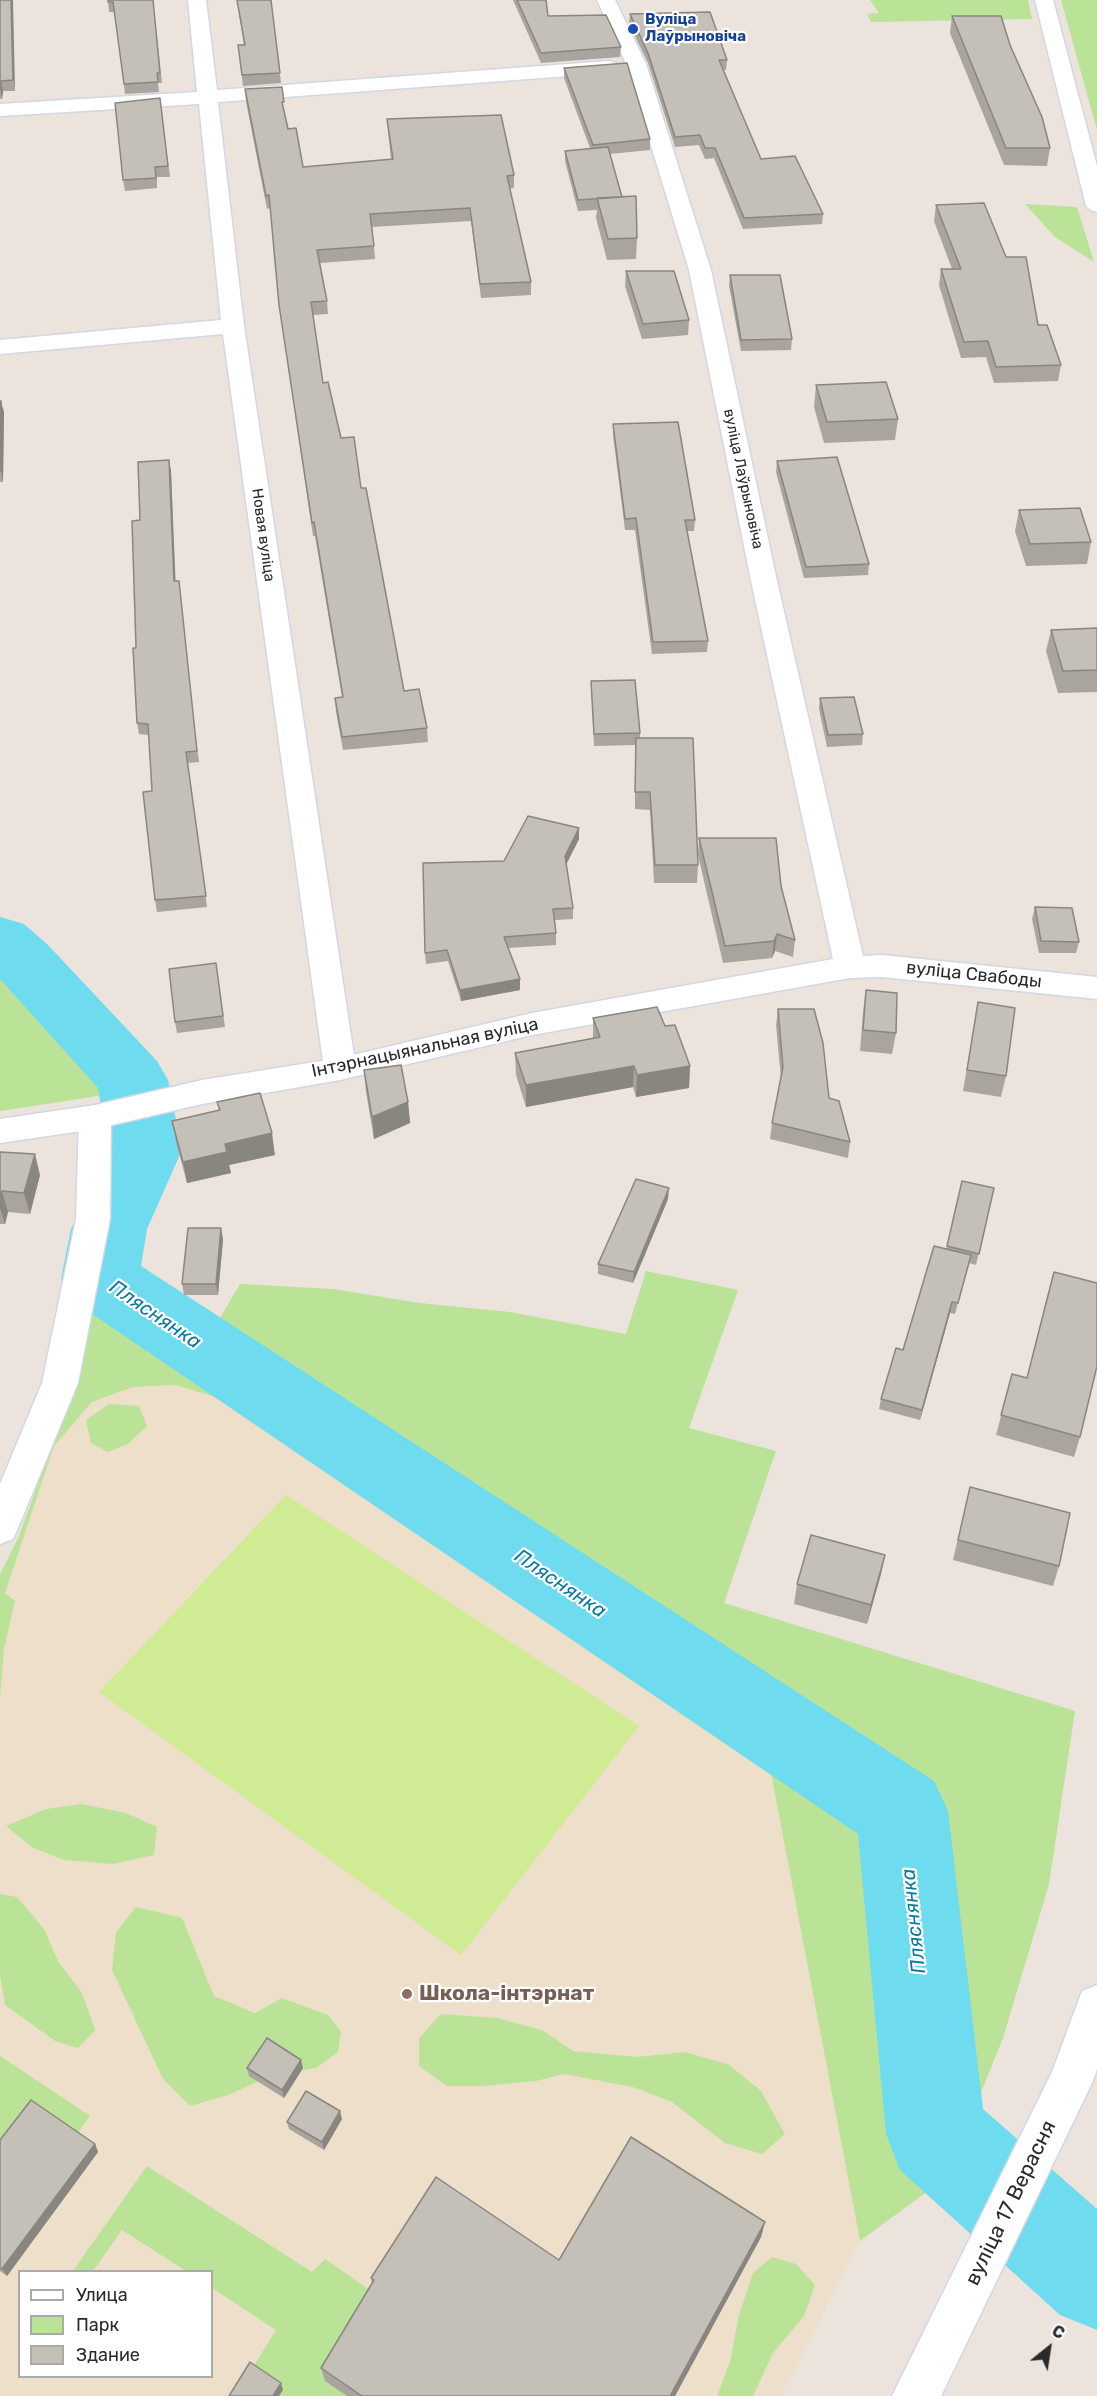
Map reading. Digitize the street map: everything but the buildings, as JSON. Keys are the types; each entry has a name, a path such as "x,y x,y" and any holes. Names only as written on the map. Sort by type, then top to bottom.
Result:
{"street":[{"name":"Новая вуліца","path":"197,0 233,326 340,1068"},
{"name":"вуліца Лаўрыновіча","path":"606,0 636,64 700,270 764,581 850,967"},
{"path":"1044,0 1097,206"},
{"path":"0,110 208,97 636,64"},
{"path":"0,347 233,326"},
{"name":"вуліца Свабоды","path":"850,967 882,966 1097,988"},
{"name":"Інтэрнацыянальная вуліца","path":"0,1131 101,1115 202,1092 340,1068 531,1024 850,967"},
{"path":"0,1528 60,1383 93,1219 101,1115"},
{"name":"вуліца 17 Верасня","path":"916,2396 1071,2081 1097,2007"}],"shaded area":[{"name":"Школа-інтэрнат","path":"175,1385 239,1404 766,1747 860,2241 781,2396 0,2396 0,1609 54,1446 92,1402 133,1387"}],"green space":[{"path":"870,0 1028,0 1032,19 871,22 867,14 879,13"},
{"path":"1061,0 1097,0 1097,130"},
{"path":"1025,204 1077,207 1094,262 1055,237"},
{"path":"0,941 24,962 132,1080 134,1087 92,1097 0,1111"},
{"path":"142,1131 145,1150 109,1229 100,1279 153,1314 220,1318 240,1284 333,1289 420,1303 510,1312 626,1334 646,1271 738,1290 689,1428 776,1451 724,1603 1075,1711 1049,1884 1003,2038 977,2102 947,2144 932,2188 860,2241 766,1747 239,1404 175,1385 133,1387 92,1402 54,1446 5,1593 15,1601 4,1649 0,1696 0,1574 19,1536 67,1404 108,1155 119,1139"},
{"path":"109,1404 139,1406 147,1426 128,1444 108,1452 91,1443 86,1420"},
{"path":"286,1495 639,1726 461,1955 99,1692"},
{"path":"81,1804 126,1813 157,1827 154,1855 113,1864 64,1860 33,1848 6,1826 46,1809"},
{"path":"0,1894 17,1897 44,1929 58,1961 82,1993 95,2030 78,2048 55,2041 5,2005 0,1975"},
{"path":"136,1907 182,1918 214,1996 255,2013 282,1998 328,2015 341,2032 338,2052 316,2068 273,2075 228,2095 190,2106 163,2079 112,1970 116,1932"},
{"path":"441,2014 497,2018 542,2030 573,2051 637,2057 684,2052 728,2064 761,2091 785,2134 762,2154 725,2143 672,2102 633,2087 564,2074 536,2081 482,2086 447,2086 419,2066 419,2038"},
{"path":"0,2056 90,2116 0,2242"},
{"path":"147,2166 312,2272 325,2259 523,2396 235,2396 276,2330 213,2289 213,2270 184,2270 122,2230 94,2270 73,2270"},
{"path":"772,2257 796,2264 815,2285 804,2316 773,2353 753,2396 717,2396 730,2362 739,2315 753,2273"}],"waterway":[{"name":"Пляснянка","path":"0,941 24,962 132,1080 145,1150 109,1229 100,1279 902,1811 936,2134 1097,2278"}],"place":[{"name":"Вуліца Лаўрыновіча","path":"633,29"},
{"name":"Школа-інтэрнат","path":"407,1994"}]}
